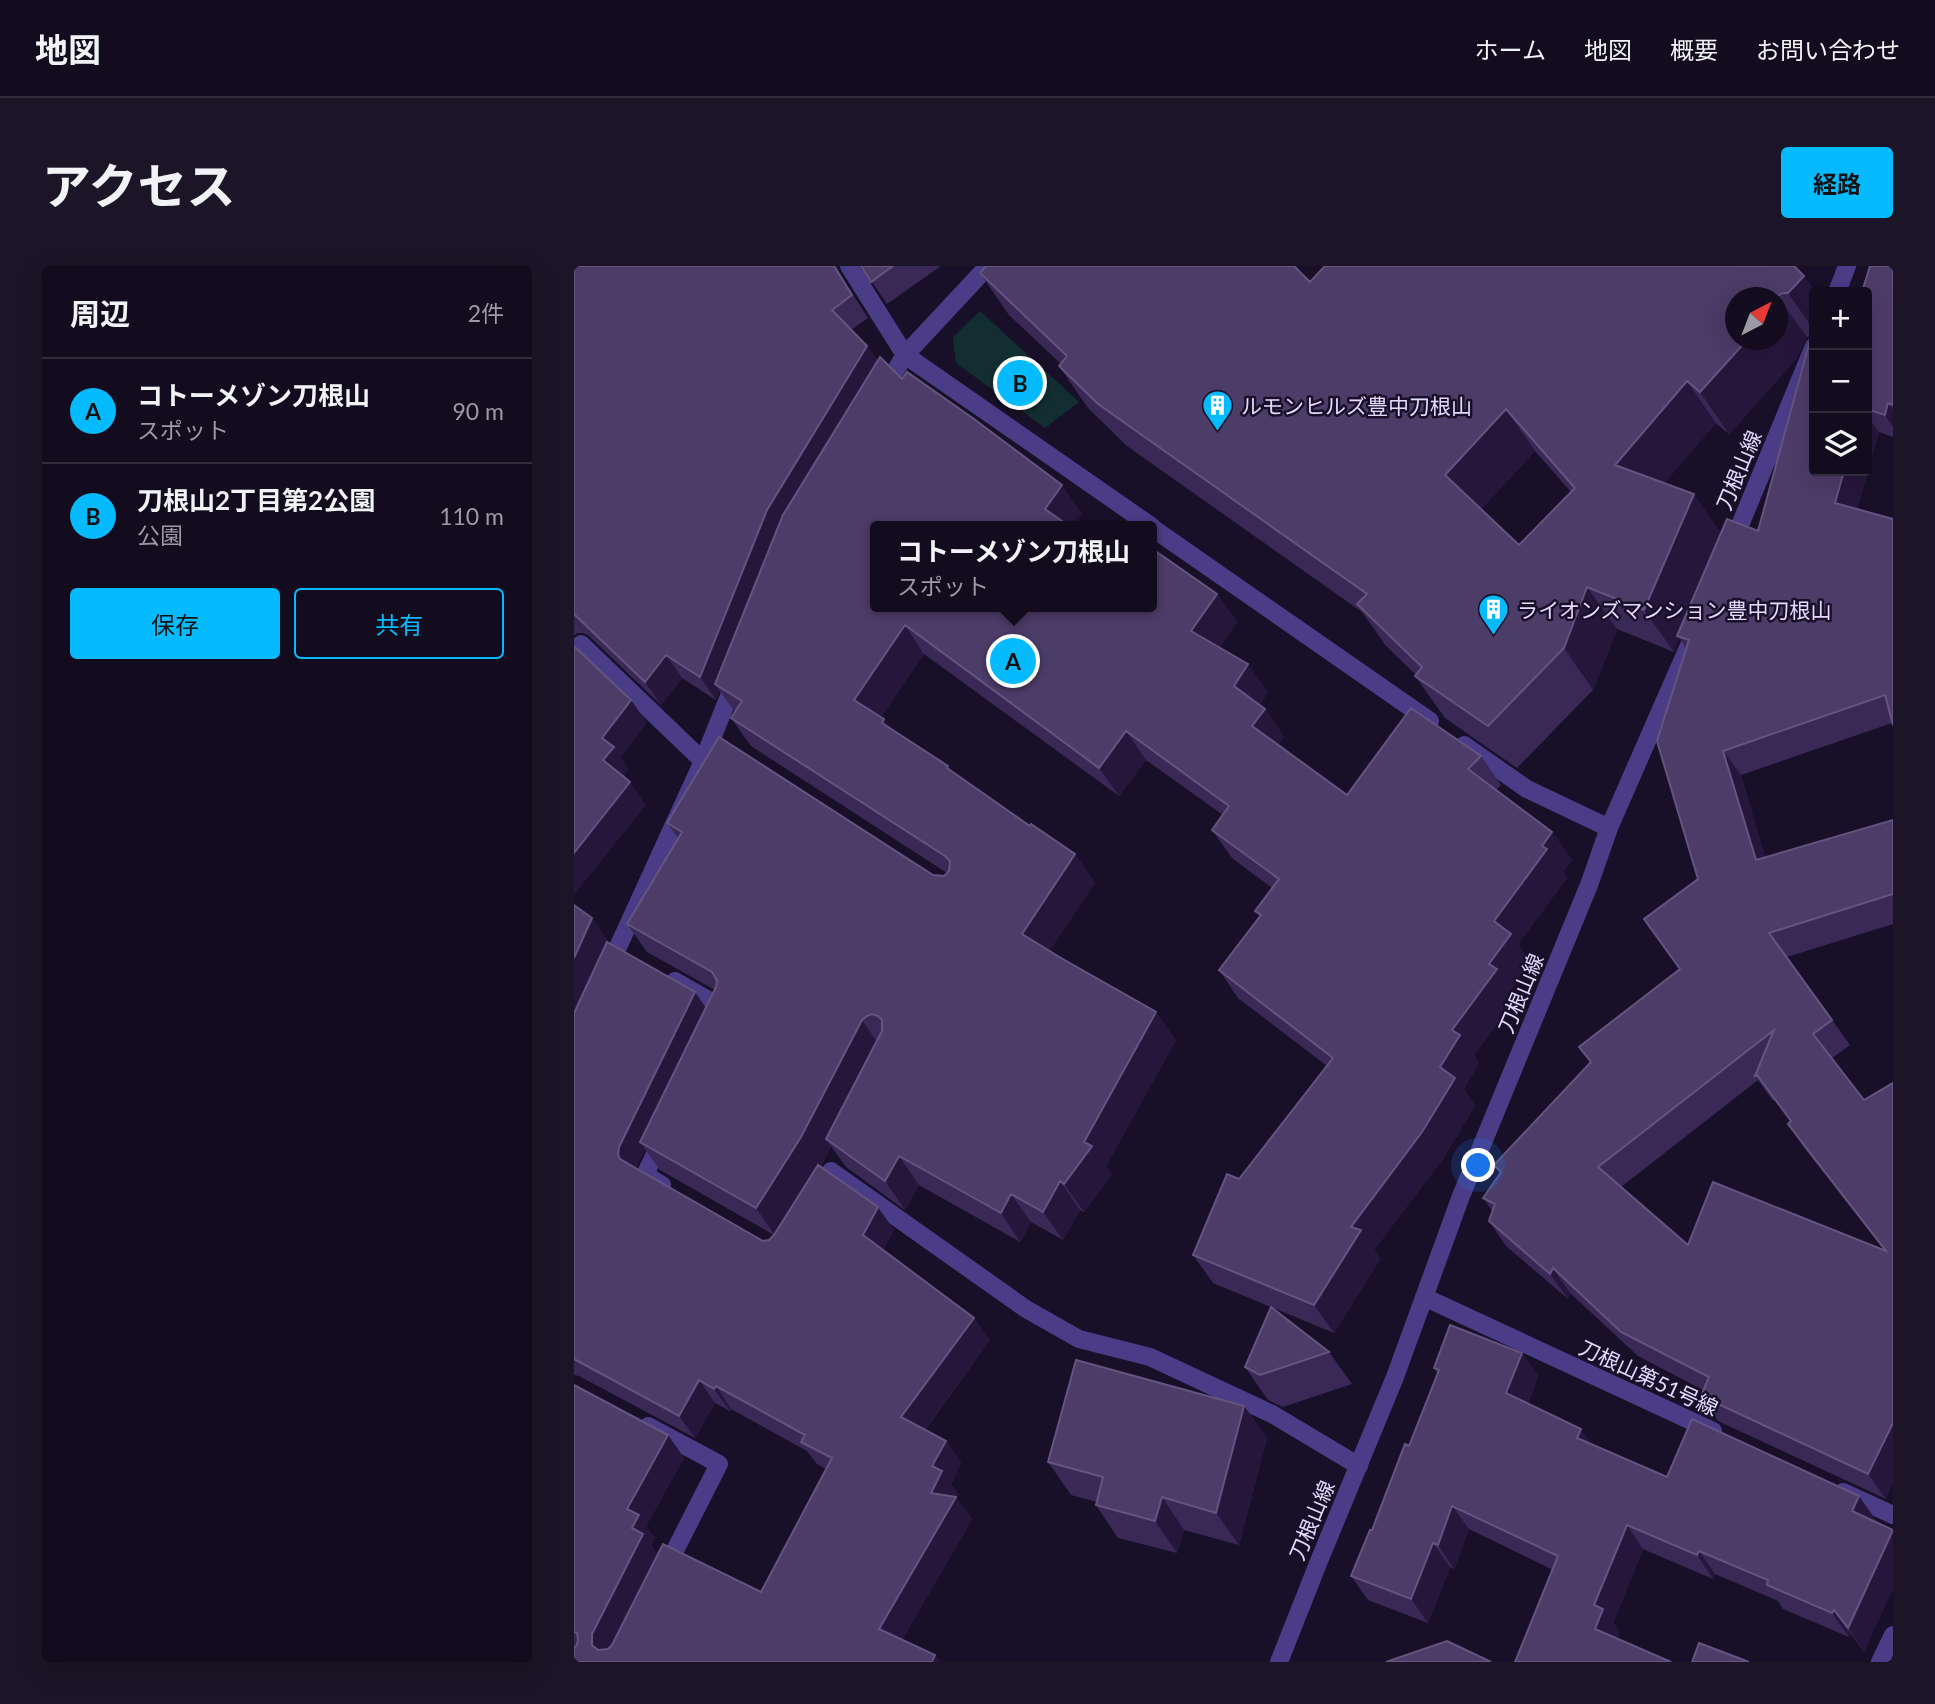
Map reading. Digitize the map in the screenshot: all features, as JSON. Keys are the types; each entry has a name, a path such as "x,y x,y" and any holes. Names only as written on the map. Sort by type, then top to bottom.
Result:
{"street":[{"path":"849,266 905,355 1144,521"},
{"path":"870,412 905,355 988,266"},
{"path":"1839,287 1847,266"},
{"name":"刀根山線","path":"1723,566 1812,350"},
{"path":"1157,530 1527,789 1609,828"},
{"name":"刀根山線","path":"1279,1662 1395,1377 1461,1196 1589,885 1609,828 1696,629"},
{"path":"574,651 581,644 702,761"},
{"path":"601,984 623,952 702,761 719,739 743,662"},
{"path":"666,976 726,1010 715,1034"},
{"path":"668,1128 645,1175 678,1194"},
{"path":"809,1206 834,1165 1026,1309 1079,1339 1150,1357 1272,1414 1359,1466"},
{"name":"刀根山第51号線","path":"1424,1297 1728,1438"},
{"path":"635,1418 719,1464 656,1588"},
{"path":"1830,1486 1893,1515"},
{"path":"1880,1662 1893,1635"}],"green space":[{"path":"980,311 1079,402 1045,428 956,363 953,337"}],"building":[{"path":"574,266 834,266 852,295 832,310 867,346 767,510 700,677 666,655 645,682 574,614"},
{"path":"861,266 893,266 871,282"},
{"path":"986,266 1294,266 1310,282 1325,266 1794,266 1804,276 1788,293 1788,287 1725,287 1725,350 1738,350 1700,392 1687,381 1615,465 1694,494 1644,610 1587,587 1564,648 1488,726 1415,676 1422,667 1357,604 1367,594 1098,404 1059,366 1067,356 980,273","holes":["1506,409 1575,488 1519,545 1445,475"]},
{"path":"1870,266 1893,266 1893,405 1888,403 1885,415 1872,411 1872,287 1864,287"},
{"path":"1809,344 1809,476 1843,476 1835,503 1893,519 1893,725 1885,695 1723,751 1756,860 1893,820 1893,894 1769,933 1832,1020 1813,1034 1864,1100 1893,1083 1893,1423 1868,1474 1701,1396 1709,1377 1621,1332 1553,1268 1550,1274 1489,1221 1495,1204 1483,1198 1501,1172 1494,1165 1591,1062 1579,1047 1680,969 1644,919 1698,879 1657,741 1689,640 1677,636 1727,519 1758,531","holes":["1774,1030 1755,1076 1757,1075 1791,1121 1788,1124 1886,1251 1713,1182 1688,1245 1598,1167"]},
{"path":"880,357 902,379 907,372 1062,485 1045,509 1062,521 870,521 870,612 1157,612 1157,552 1217,594 1191,631 1248,664 1234,686 1265,709 1252,726 1347,795 1411,708 1481,756 1468,769 1552,832 1542,846 1547,849 1494,921 1511,934 1489,964 1497,969 1452,1030 1460,1035 1440,1067 1455,1078 1422,1132 1351,1227 1361,1230 1314,1305 1193,1255 1227,1174 1239,1179 1333,1058 1219,970 1261,915 1255,911 1279,879 1212,830 1229,806 1126,731 1099,768 905,625 854,700 884,719 882,723 948,766 947,768 1030,826 1031,824 1075,854 1022,934 1156,1012 1084,1142 1092,1146 1064,1184 1060,1181 1043,1212 1011,1194 1001,1213 899,1156 885,1181 826,1139 882,1031 882,1020 872,1014 862,1020 801,1137 756,1208 640,1142 717,981 712,972 627,924 682,832 667,823 719,737 933,875 944,876 949,871 950,861 945,856 731,718 742,701 715,684 783,515"},
{"path":"574,646 631,700 602,738 614,747 603,760 630,782 574,853"},
{"path":"574,905 592,918 574,958"},
{"path":"607,942 695,992 619,1147 620,1159 763,1241 774,1235 818,1165 878,1207 863,1235 974,1318 901,1417 946,1441 932,1466 942,1471 931,1493 956,1497 879,1629 935,1655 932,1662 574,1662 574,1648 578,1639 577,1633 574,1632 574,1385 668,1435 627,1509 639,1515 632,1528 643,1534 592,1634 592,1645 598,1650 608,1649 612,1645 663,1544 761,1592 832,1458 801,1442 805,1435 716,1386 714,1389 699,1380 679,1416 574,1359 574,1013"},
{"path":"1271,1307 1329,1352 1260,1375 1245,1367"},
{"path":"1450,1325 1522,1353 1506,1393 1581,1429 1577,1438 1667,1477 1692,1419 1859,1496 1852,1511 1893,1530 1848,1628 1834,1610 1832,1613 1767,1585 1768,1580 1699,1551 1697,1555 1627,1525 1594,1605 1603,1609 1595,1629 1671,1662 1515,1662 1558,1556 1452,1506 1438,1545 1433,1543 1411,1599 1351,1576 1405,1444 1409,1446 1439,1370 1434,1368"},
{"path":"1076,1360 1244,1406 1216,1513 1162,1497 1155,1521 1096,1505 1103,1477 1048,1462"},
{"path":"1447,1641 1491,1662 1386,1662"},
{"path":"1699,1643 1749,1662 1692,1662"}],"place":[{"name":"刀根山2丁目第2公園","path":"1020,383"},
{"name":"ルモンヒルズ豊中刀根山","path":"1218,432"},
{"name":"ライオンズマンション豊中刀根山","path":"1494,636"},
{"name":"コトーメゾン刀根山","path":"1013,661"}]}
